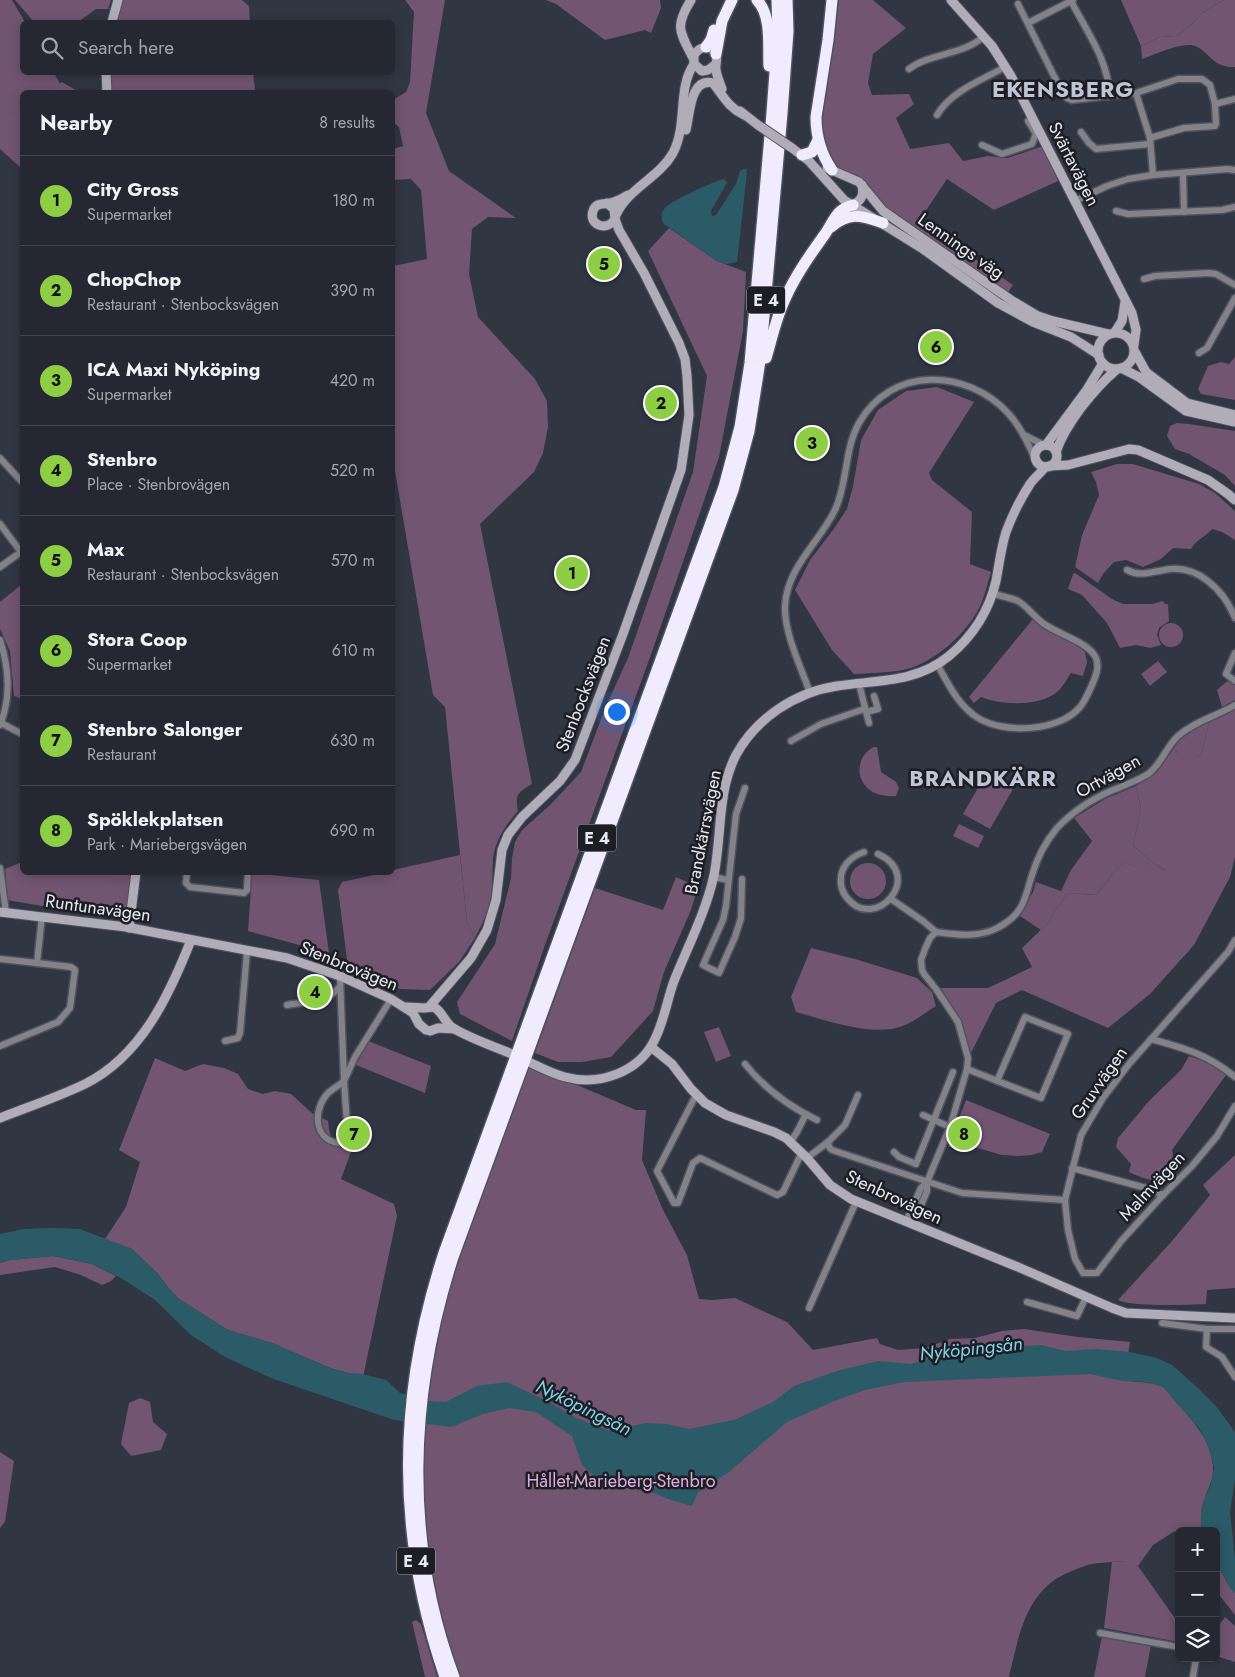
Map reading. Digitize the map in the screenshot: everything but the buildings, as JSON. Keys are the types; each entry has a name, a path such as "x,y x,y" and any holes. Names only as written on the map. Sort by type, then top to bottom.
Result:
{"highway":[{"path":"703,48 711,40 724,0"},
{"path":"716,59 722,21 732,0"},
{"path":"757,0 764,11 767,22 772,113"},
{"name":"E 4","path":"445,1677 426,1617 413,1547 408,1487 414,1442 421,1339 444,1253 724,487 740,427 750,363 772,113 778,31 777,0"},
{"name":"E 4","path":"418,1384 443,1289 454,1257 699,588 733,490 753,411 765,319 788,31 787,0"},
{"path":"832,0 816,117 818,140 832,170"},
{"path":"801,155 812,152 818,140"},
{"path":"753,411 776,323 784,300 834,217 840,210 853,205"},
{"path":"826,232 845,218 854,216 883,223"},
{"name":"E 4","path":"414,1442 429,1584 443,1643 454,1677"}],"street":[{"path":"113,20 118,0"},
{"path":"691,0 681,17 684,43 693,61 722,89 735,107 744,115"},
{"name":"Svärtavägen","path":"951,0 1005,66 1132,312 1136,336 1134,348"},
{"path":"1028,24 1072,1 1099,57 1106,75 1109,96"},
{"path":"1018,4 1063,94 1067,98 1072,100 1136,93 1178,79 1202,79 1210,85 1215,104 1216,124 1214,126 1184,128 1150,141 1096,149 1081,132"},
{"path":"682,37 691,44 712,49 722,89"},
{"path":"909,69 923,61 970,45 983,37"},
{"path":"672,154 680,137 687,77 695,52 703,48"},
{"path":"685,89 698,72 711,69 716,59"},
{"path":"938,115 942,106 952,97 1005,66"},
{"path":"106,75 107,90"},
{"path":"630,195 613,202 598,204 593,210 592,215 596,223 600,226 612,224 622,204 654,175 672,154 683,139 693,97 698,85 702,82 713,83 728,104 734,109 801,155"},
{"path":"1136,93 1150,141 1153,175"},
{"path":"1215,104 1235,99"},
{"path":"982,145 1002,154 1032,144 1038,133 1028,121"},
{"name":"Lennings väg","path":"801,155 852,178 862,185 883,210 1010,300 1038,316 1053,321 1111,333"},
{"name":"Lennings väg","path":"801,155 824,176 844,200 923,249 998,303 1039,325 1071,337 1101,359"},
{"path":"1075,201 1118,181 1153,175 1235,170"},
{"path":"1183,173 1184,212"},
{"path":"853,205 864,193 862,185"},
{"path":"607,203 614,209 616,217"},
{"path":"1116,211 1128,214 1222,210 1235,207"},
{"name":"Stenbocksvägen","path":"426,1008 448,986 471,958 487,930 496,900 502,850 508,835 522,817 560,781 571,768 578,754 624,634 678,481 685,443 684,415 688,387 687,367 679,343 644,273 626,242 616,217"},
{"name":"Stenbocksvägen","path":"607,226 626,242"},
{"path":"1144,279 1155,276 1209,273 1216,274 1235,285"},
{"path":"1200,353 1207,348 1235,298"},
{"path":"1125,299 1125,314 1111,333 1101,341 1098,350 1101,359 1109,368 1119,369 1145,380 1186,410 1235,422"},
{"path":"1111,333 1126,335 1146,372 1187,403 1235,415"},
{"path":"1047,466 1054,462 1061,439 1098,387 1119,369 1129,364 1134,348"},
{"path":"1036,459 1037,450 1045,445 1086,391 1101,359"},
{"path":"810,693 786,620 785,606 787,593 794,573 828,524 839,501 850,444 860,422 868,410 894,388 921,380 951,380 974,389 1008,412 1024,435 1040,465 1059,466 1129,449 1138,450 1208,480 1235,500"},
{"path":"1024,435 1052,447 1056,454 1075,462"},
{"path":"0,458 20,480"},
{"name":"Brandkärrsvägen","path":"651,1047 660,1028 674,982 701,917 714,876 727,777 736,757 749,736 770,716 798,698 835,686 908,678 923,672 947,658 969,637 982,617 993,593 1006,532 1031,482 1036,459"},
{"name":"Brandkärrsvägen","path":"1031,482 1047,466"},
{"path":"0,524 20,552 0,567"},
{"path":"1127,570 1136,574 1175,569 1194,573 1204,578 1218,590 1230,606 1235,618"},
{"path":"938,664 963,706 977,718 996,726 1008,729 1050,724 1070,716 1080,708 1096,677 1098,665 1093,652 1088,647 1043,623 1019,602 993,593"},
{"path":"0,640 5,654 8,687 0,724 20,733"},
{"path":"1235,653 1226,674 1235,681"},
{"path":"859,684 869,723"},
{"path":"791,741 820,724 878,709 874,696"},
{"name":"Ortvägen","path":"936,932 970,935 1000,927 1025,901 1031,878 1045,846 1065,820 1096,798 1149,773 1171,743 1180,735 1202,721 1235,705"},
{"path":"742,879 740,918 736,937 719,973 703,965 723,920 736,814 745,788"},
{"path":"864,852 851,859 845,866 841,875 841,884 849,901 866,909 884,905 896,891 898,882 892,864 886,857 878,854"},
{"path":"0,868 3,913"},
{"path":"130,928 136,875"},
{"path":"187,875 186,883 190,887 244,893 247,890 248,875"},
{"path":"714,876 728,880"},
{"path":"891,899 936,932 930,938 925,949 921,960 922,970 958,1022 968,1058 967,1068 950,1127 927,1182 921,1188 910,1224"},
{"name":"Runtunavägen","path":"3,913 42,916 130,928 191,940"},
{"path":"38,963 42,916"},
{"path":"0,1118 86,1083 125,1054 154,1018 182,963 191,940"},
{"name":"Stenbrovägen","path":"191,940 287,958 340,976 406,1007 418,1020 422,1028 426,1030 430,1031 438,1028 455,1029 512,1054"},
{"name":"Gruvvägen","path":"1083,1273 1075,1259 1068,1230 1065,1200 1082,1135 1103,1098 1129,1064 1228,952 1235,940"},
{"path":"225,1041 238,1038 240,1033 247,951"},
{"path":"0,959 71,967 75,970 70,1008 58,1022 0,1046"},
{"path":"340,976 344,1081 347,1124 344,1138 338,1143 328,1141 317,1123 320,1105 328,1093 344,1081 355,1057 391,999"},
{"path":"287,1005 327,997 336,993 340,986"},
{"name":"Stenbocksvägen","path":"441,1014 442,1001 448,986"},
{"name":"Stenbrovägen","path":"406,1007 434,1007 455,1029"},
{"path":"418,1020 419,1013 426,1008"},
{"path":"438,1028 441,1014"},
{"path":"967,1068 997,1081 1041,1098 1068,1034 1025,1017 997,1081"},
{"path":"1151,1039 1203,1055 1221,1065 1235,1077"},
{"path":"532,1063 562,1077 578,1080 600,1079 614,1075 627,1068 641,1058 651,1047"},
{"name":"Stenbrovägen","path":"651,1047 672,1064 696,1096 718,1111 774,1132 791,1141 835,1189 856,1202 1018,1267 1086,1298 1126,1312 1235,1318"},
{"path":"745,1064 780,1099 817,1120"},
{"path":"894,1152 899,1157 916,1164 953,1072"},
{"path":"696,1096 657,1171 674,1203 678,1203 694,1163 700,1158 777,1194 782,1192 804,1155 828,1142 843,1128 858,1094"},
{"name":"Malmvägen","path":"1083,1273 1097,1273 1122,1240 1205,1151 1217,1136 1235,1106"},
{"path":"791,1141 806,1114"},
{"path":"923,1115 950,1127"},
{"path":"828,1142 832,1150 962,1193 1065,1200"},
{"path":"1072,1168 1146,1188 1162,1195"},
{"path":"809,1308 856,1202"},
{"path":"1027,1302 1077,1316 1086,1298"},
{"path":"1162,1323 1207,1329 1235,1329"},
{"path":"1207,1329 1206,1347 1222,1357 1235,1377"},
{"path":"1100,1633 1175,1646"},
{"path":"1192,1677 1195,1662"}],"shaded area":[{"path":"0,0 12,0 24,20 20,20 20,75 55,75 63,89 20,90 20,119 0,134"},
{"path":"1121,0 1224,0 1202,13 1177,36 1160,37 1141,46"},
{"path":"669,228 717,261 746,272 743,331 719,457 653,649 512,1041 460,1014 457,1002 495,944 511,878 515,842 522,830 550,805 581,772 606,706 628,658 693,472 707,376 648,251"},
{"path":"1177,423 1235,431 1235,486 1225,475 1189,454 1175,449 1167,436 1170,426"},
{"path":"1171,623 1180,626 1183,635 1180,644 1171,647 1162,644 1159,635 1162,626"},
{"path":"1158,661 1167,672 1150,686 1141,674"},
{"path":"1229,681 1235,685 1235,700 1222,707 1217,690"},
{"path":"1209,722 1202,753 1187,765 1174,748 1189,732"},
{"path":"986,774 1013,789 990,829 963,814"},
{"path":"1136,786 1141,809 1133,846 1165,870 1165,878 1123,862 1096,895 1067,893 1048,923 1041,930 1020,916 1033,892 1036,882 1061,891 1071,870 1092,841 1074,818 1105,799"},
{"path":"959,824 984,836 978,848 953,836"},
{"path":"460,855 467,922 475,938 459,962 430,990 400,989 348,967 338,890 342,882 374,875 395,875 395,870"},
{"path":"868,863 875,864 881,868 885,874 885,888 881,894 875,898 868,899 861,898 855,894 851,888 850,881 851,874 855,868 861,864"},
{"path":"99,875 133,875 127,916 100,912 119,903"},
{"path":"252,875 319,880 329,953 248,931"},
{"path":"719,1027 731,1056 716,1062 704,1032"},
{"path":"368,1041 431,1066 425,1093 356,1065"},
{"path":"966,1100 1050,1134 1042,1152 1017,1156 1002,1155 967,1145 948,1147"},
{"path":"1129,1561 1138,1566 1175,1618 1175,1641 1104,1628 1112,1562"},
{"path":"1225,1617 1235,1626 1235,1662 1220,1657 1220,1624"},
{"path":"1102,1636 1151,1645 1145,1677 1094,1677"}],"green space":[{"path":"15,0 111,0 108,9 96,9 81,20 32,20"},
{"path":"121,0 242,0 249,6 250,20 116,20"},
{"path":"405,0 445,0 426,113 449,171 516,218 488,217 472,229 469,274 478,317 535,379 547,401 548,427 543,453 534,472 480,524 532,784 518,795 518,811 505,827 496,845 489,906 475,938 467,922 445,707 433,695 395,471 395,266 427,259 421,190 411,179 395,180 395,148 403,146 399,127 395,124 395,99 406,92 410,82 414,12"},
{"path":"546,0 660,0 661,8 651,33 645,30 605,40 556,4"},
{"path":"837,0 873,0 906,28 873,54 868,83 872,95 909,94 914,104 896,118 910,149 949,143 963,161 988,156 1008,158 1043,146 1058,181 994,210 947,179 919,221 1013,285 1007,294 843,177 829,158 823,137 822,120 825,83 837,12"},
{"name":"EKENSBERG","path":"1224,0 1235,0 1235,67 1221,65 1197,47 1191,45 1173,48 1142,59 1141,46 1160,37 1177,36 1202,13"},
{"path":"109,75 253,75 255,90 111,90"},
{"path":"62,82 76,90 49,90"},
{"path":"20,109 20,167 0,149 0,124"},
{"path":"1235,357 1235,400 1201,394 1198,389 1208,366 1221,362 1229,364"},
{"path":"937,387 974,402 929,473 932,480 972,512 970,564 991,572 987,587 971,621 957,638 940,653 921,664 904,670 854,674 832,650 795,590 810,560 847,509 861,440 878,410 906,391"},
{"path":"1117,464 1133,464 1199,484 1215,493 1235,511 1235,540 1222,532 1212,529 1196,542 1191,549 1173,548 1161,559 1143,567 1126,560 1114,562 1098,583 1075,567 1082,535 1099,495 1091,472"},
{"path":"1075,573 1112,599 1123,604 1152,604 1163,601 1165,604 1168,604 1169,621 1159,628 1157,635 1161,645 1150,648 1136,645 1120,648 1107,623 1082,595 1068,589"},
{"path":"20,586 20,698 14,696 10,651 0,629 0,602"},
{"path":"1033,619 1085,652 1087,662 1083,676 1071,673 1057,692 1041,700 1009,703 981,697 974,703 969,697"},
{"path":"1235,708 1235,857 1230,877 1194,945 1150,994 1108,1028 1022,990 996,1003 969,1057 961,1022 940,988 988,988 1032,967 1022,948 1048,923 1067,893 1096,895 1123,862 1165,877 1165,870 1133,846 1141,809 1136,786 1157,772 1174,748 1187,764 1202,753 1209,722"},
{"path":"874,747 877,747 881,772 896,782 899,788 896,796 887,796 874,792 861,779 860,763 862,758"},
{"path":"20,863 20,875 102,875 119,887 119,903 100,912 48,907 7,900 5,869"},
{"path":"693,873 701,876 691,910 664,972 653,1011 611,1057 582,1062 558,1062 535,1053 595,888 663,910 676,877 689,883"},
{"path":"811,948 917,978 932,992 936,1006 903,1026 879,1030 843,1025 796,1012 791,997"},
{"path":"1189,1056 1211,1064 1226,1075 1172,1150 1176,1170 1173,1177 1151,1180 1129,1172 1131,1164 1116,1147 1118,1138 1149,1101 1181,1070"},
{"path":"155,1058 185,1071 203,1064 224,1068 238,1074 248,1089 263,1094 275,1091 291,1094 312,1113 328,1121 331,1137 336,1144 351,1152 341,1179 394,1204 397,1216 363,1377 330,1368 272,1343 228,1330 179,1299 158,1274 132,1249 105,1239 126,1207 140,1162 119,1150"},
{"name":"Hållet-Marieberg-Stenbro","path":"530,1065 636,1110 646,1110 642,1160 663,1210 687,1255 699,1299 735,1298 787,1322 813,1350 877,1338 880,1344 898,1350 925,1348 950,1339 975,1338 1002,1331 1024,1329 1130,1342 1124,1380 1152,1383 1163,1387 1201,1432 1209,1449 1213,1472 1202,1508 1201,1527 1175,1527 1175,1531 1153,1545 1138,1566 1125,1562 1086,1565 1056,1579 1034,1601 1027,1615 1021,1629 1009,1677 460,1677 447,1642 435,1595 427,1544 422,1487 428,1378 454,1262 467,1237"},
{"path":"1235,1155 1235,1288 1207,1290 1206,1304 1147,1305 1118,1300 1172,1241 1210,1195 1203,1185"},
{"path":"53,1256 92,1264 116,1276 111,1281 102,1285 81,1275 55,1267 0,1275 0,1263 10,1260"},
{"path":"140,1398 150,1402 153,1422 167,1434 161,1450 131,1456 121,1444 129,1403"},
{"path":"0,1452 14,1461 5,1522 0,1528"},
{"path":"1220,1570 1235,1593 1235,1615 1220,1596"},
{"path":"416,1620 421,1624 437,1677 425,1677 412,1622"}],"water":[{"path":"746,169 747,172 737,262 726,264 717,261 664,224 662,215 663,210 667,206 677,200 724,179 727,182 711,211 712,216 716,215 736,184 740,171"},
{"path":"24,1229 80,1229 132,1249 158,1274 179,1299 228,1330 272,1343 330,1368 386,1380 400,1393 428,1401 446,1402 477,1386 507,1382 549,1402 576,1418 610,1431 646,1423 667,1424 689,1429 734,1420 773,1402 794,1386 840,1370 879,1361 911,1364 945,1354 974,1352 991,1355 1014,1347 1041,1345 1065,1351 1096,1349 1130,1352 1157,1358 1172,1365 1197,1387 1216,1406 1235,1432 1235,1480 1230,1512 1235,1559 1235,1593 1220,1570 1220,1527 1201,1527 1201,1512 1211,1484 1214,1468 1209,1448 1199,1428 1163,1387 1146,1382 1122,1381 1090,1374 904,1382 865,1390 834,1401 787,1422 729,1472 698,1492 692,1506 633,1485 595,1477 582,1465 572,1436 536,1412 509,1408 483,1414 451,1427 394,1420 271,1378 225,1357 191,1335 155,1300 121,1278 92,1264 53,1256 10,1260 0,1263 0,1234"}],"place":[{"name":"Max","path":"604,264"},
{"name":"Stora Coop","path":"936,347"},
{"name":"ChopChop","path":"661,403"},
{"name":"ICA Maxi Nyköping","path":"812,443"},
{"name":"City Gross","path":"572,573"},
{"name":"Stenbro","path":"315,992"},
{"name":"Stenbro Salonger","path":"354,1134"},
{"name":"Spöklekplatsen","path":"964,1134"}],"district":[{"name":"EKENSBERG","path":"1063,89"},
{"name":"BRANDKÄRR","path":"983,778"}],"water label":[{"name":"Nyköpingsån","path":"971,1348"},
{"name":"Nyköpingsån","path":"584,1407"}]}
